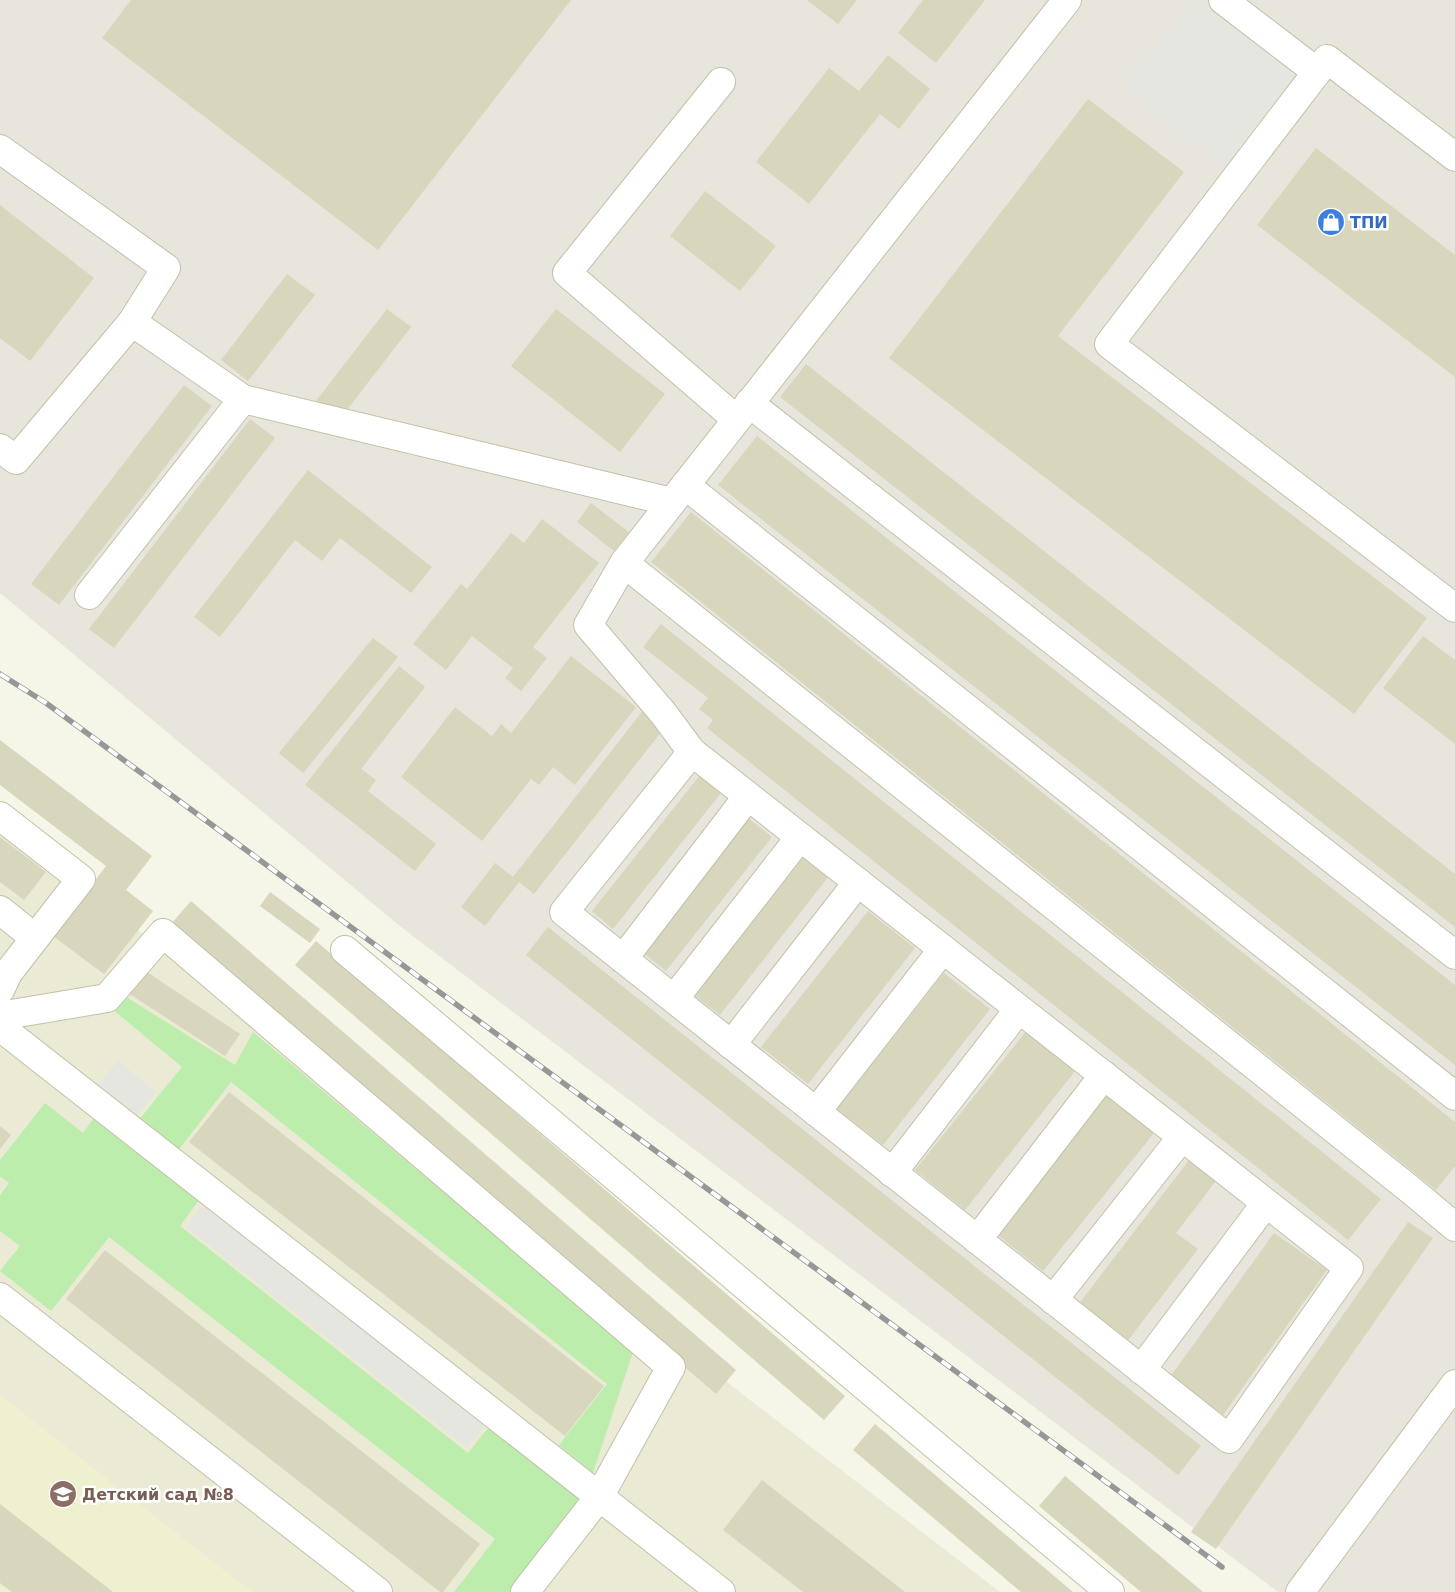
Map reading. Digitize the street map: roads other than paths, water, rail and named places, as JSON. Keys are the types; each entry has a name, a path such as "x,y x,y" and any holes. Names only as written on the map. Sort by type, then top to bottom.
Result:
{"street":[{"path":"692,752 564,912 1229,1439 1349,1268 692,752 663,714 588,625 624,563 1067,0"},
{"path":"1223,0 1317,72"},
{"path":"1455,157 1327,59 1109,344 1455,608"},
{"path":"721,82 567,273 742,411 1455,956"},
{"path":"0,148 166,268 132,322 16,460 0,448"},
{"path":"132,322 243,398 678,493 1455,1096"},
{"path":"89,595 243,398"},
{"path":"624,563 1405,1185 1455,1227"},
{"path":"623,959 748,796"},
{"path":"0,816 81,879 8,973 0,990"},
{"path":"674,999 800,837"},
{"path":"731,1045 858,882"},
{"path":"0,910 35,938"},
{"path":"0,1016 107,998 164,933 671,1367 599,1497 525,1592"},
{"path":"816,1112 943,949"},
{"path":"345,950 1110,1592"},
{"path":"892,1173 1019,1009"},
{"path":"0,1028 720,1592"},
{"path":"977,1240 1104,1075"},
{"path":"1053,1300 1182,1137"},
{"path":"1141,1370 1266,1203"},
{"path":"0,1297 378,1592"},
{"path":"1300,1592 1455,1384"}],"railway":[{"path":"0,674 46,703 1222,1567"}],"place":[{"name":"ТПИ","path":"1331,222"},
{"name":"Детский сад №8","path":"63,1494"}]}
